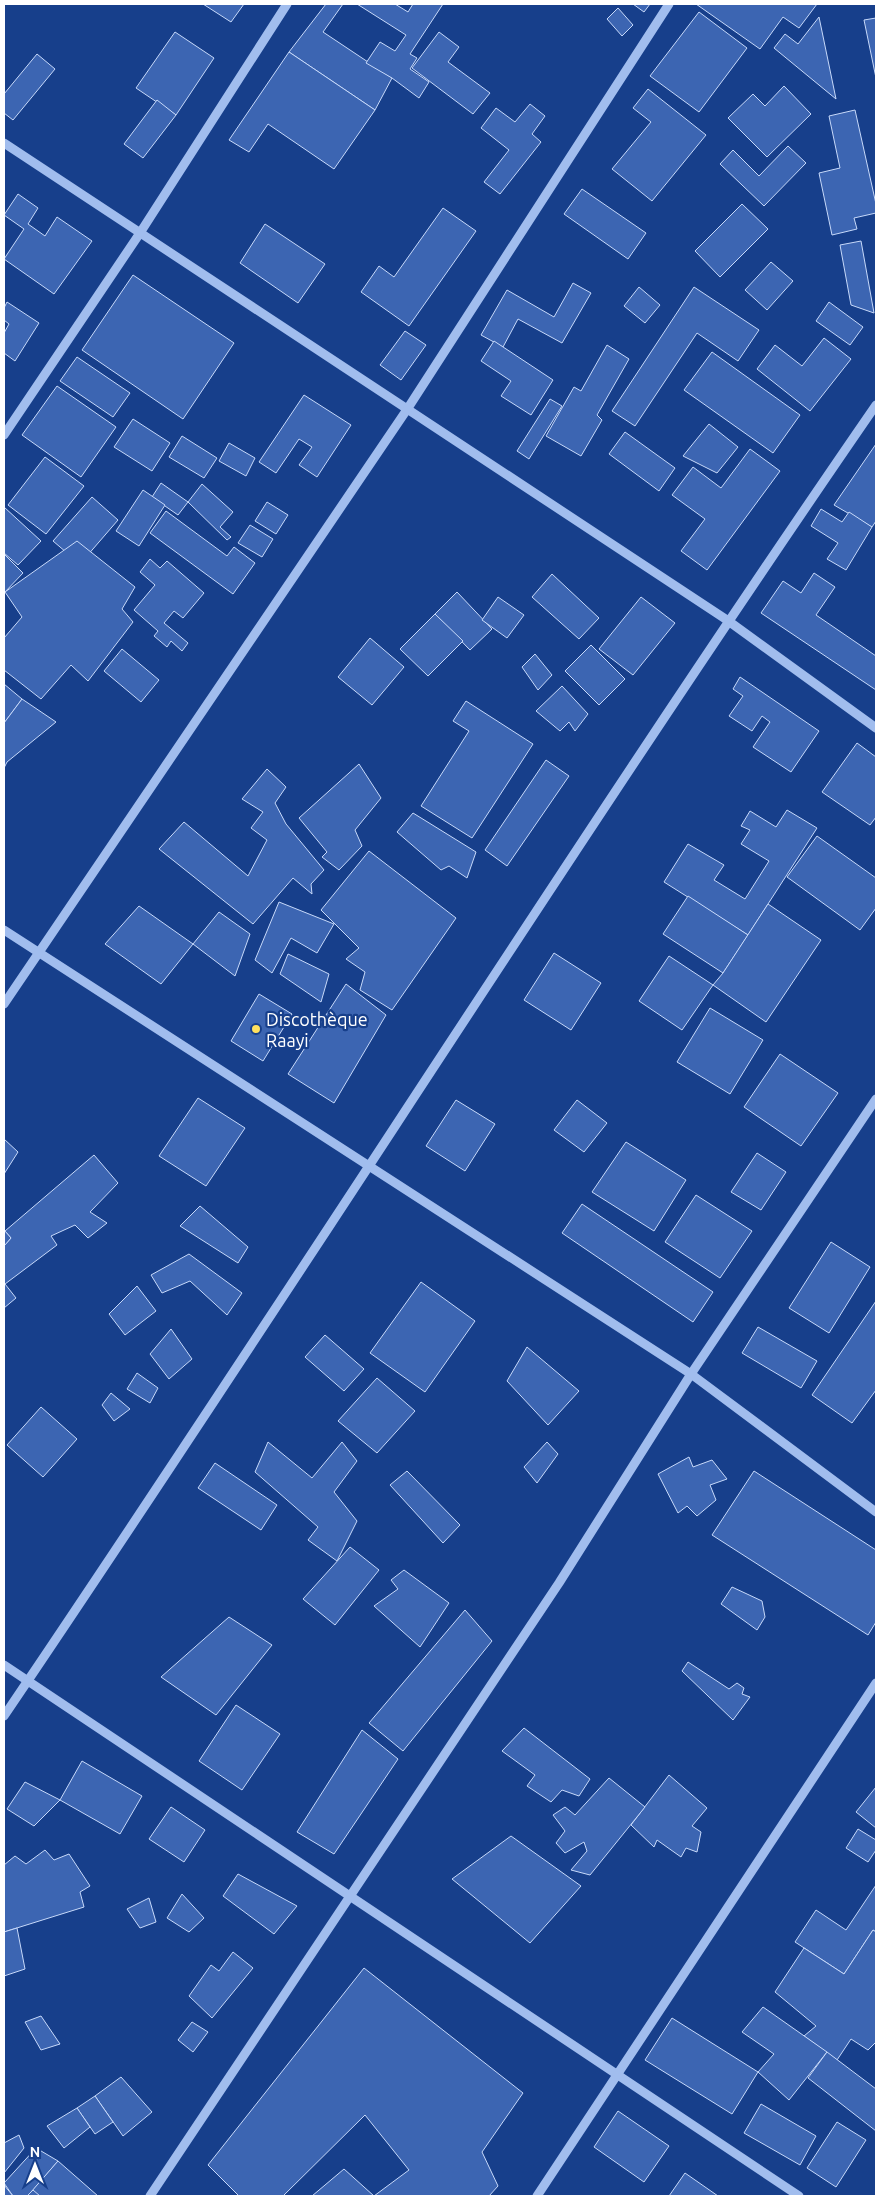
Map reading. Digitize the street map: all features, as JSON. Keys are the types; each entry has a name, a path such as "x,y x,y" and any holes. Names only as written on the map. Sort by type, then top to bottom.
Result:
{"street":[{"path":"4,435 140,233 287,4"},
{"path":"4,1004 408,408 669,4"},
{"path":"4,143 727,620 876,728"},
{"path":"4,1716 369,1166 727,620 876,405"},
{"path":"4,930 691,1374 876,1512"},
{"path":"150,2196 559,1583 691,1374 876,1099"},
{"path":"4,1665 799,2196"},
{"path":"537,2196 876,1683"}],"building":[{"path":"203,4 244,4 231,22"},
{"path":"326,4 343,4 323,32 392,78 375,110 289,52"},
{"path":"357,4 395,4 408,12 413,4 443,4 410,54 417,58 410,69 429,82 419,98 392,78 366,63 380,42 395,51 406,35"},
{"path":"633,4 650,4 644,12"},
{"path":"696,4 817,4 799,28 783,17 760,49"},
{"path":"618,8 633,25 622,36 607,19"},
{"path":"699,12 747,48 699,112 650,76"},
{"path":"819,17 836,99 774,48 785,34 798,44"},
{"path":"876,18 876,78 864,20"},
{"path":"175,32 214,58 176,115 136,88"},
{"path":"439,32 459,47 448,62 490,93 473,114 412,68"},
{"path":"289,52 375,110 334,169 268,124 249,152 229,140"},
{"path":"37,54 55,69 13,120 4,113 4,94"},
{"path":"784,86 811,114 767,157 728,118 753,94 765,106"},
{"path":"648,89 706,135 652,201 612,169 651,122 633,108"},
{"path":"157,100 176,115 143,158 124,144"},
{"path":"530,104 545,116 532,134 541,142 500,194 484,182 509,150 481,128 496,108 515,122"},
{"path":"855,110 876,204 876,213 854,218 857,229 832,235 819,173 840,168 829,116"},
{"path":"788,146 806,163 764,206 720,164 733,150 759,176"},
{"path":"582,189 646,233 628,259 564,214"},
{"path":"18,194 38,208 28,224 45,236 57,217 92,241 54,294 4,259 24,229 4,215"},
{"path":"742,204 768,229 720,277 695,251"},
{"path":"443,208 476,231 409,326 361,292 379,266 394,277"},
{"path":"265,224 325,264 298,303 240,263"},
{"path":"861,241 874,313 851,305 840,245"},
{"path":"771,262 793,281 767,310 745,290"},
{"path":"133,275 234,343 183,419 82,350"},
{"path":"573,283 591,293 562,343 518,319 503,347 481,335 507,290 554,317"},
{"path":"639,287 660,305 645,323 624,306"},
{"path":"694,287 759,330 738,361 697,333 635,426 612,411"},
{"path":"7,302 39,323 15,361 4,353 4,333 9,324 4,320 4,308"},
{"path":"829,302 863,327 850,345 816,321"},
{"path":"405,331 426,345 401,380 380,365"},
{"path":"824,338 851,359 810,411 757,369 775,345 802,366"},
{"path":"494,341 553,380 531,415 501,396 511,381 481,361"},
{"path":"607,345 629,359 597,415 602,420 581,456 546,436 574,387 581,391"},
{"path":"712,352 800,415 773,453 684,390"},
{"path":"77,357 130,393 113,417 60,381"},
{"path":"57,386 116,427 81,477 22,435"},
{"path":"304,395 351,425 317,477 299,465 312,447 299,439 276,473 259,462"},
{"path":"550,399 562,406 529,459 517,451"},
{"path":"133,419 170,443 152,471 114,447"},
{"path":"709,424 738,447 717,473 683,456"},
{"path":"625,432 675,468 659,491 609,454"},
{"path":"182,436 217,458 204,478 169,457"},
{"path":"229,443 255,458 246,476 219,461"},
{"path":"876,444 876,521 872,527 834,505"},
{"path":"750,449 780,471 707,570 681,551 705,519 672,495 693,467 721,488"},
{"path":"45,457 84,486 46,534 8,505"},
{"path":"161,483 188,502 178,515 152,497"},
{"path":"202,484 233,512 220,527 231,537 227,540 188,502"},
{"path":"143,490 165,505 139,546 116,531"},
{"path":"92,497 118,520 80,564 53,541"},
{"path":"267,502 288,515 276,534 255,521"},
{"path":"4,507 41,541 18,565 4,553"},
{"path":"821,509 842,522 849,512 872,527 846,570 827,559 838,543 811,526"},
{"path":"166,511 227,556 234,547 255,563 233,594 150,533"},
{"path":"250,525 273,539 262,557 238,543"},
{"path":"77,541 135,587 122,609 133,622 88,681 71,665 41,699 4,670 4,638 22,617 5,592"},
{"path":"4,554 23,573 4,593"},
{"path":"150,559 160,568 167,561 204,593 183,618 174,611 164,623 188,643 182,651 171,641 167,647 154,636 158,631 134,610 155,585 140,572"},
{"path":"814,573 835,587 816,615 876,656 876,690 761,613 783,581 801,593"},
{"path":"552,574 599,618 579,639 532,597"},
{"path":"457,592 492,629 470,650 435,614"},
{"path":"498,597 524,615 507,638 482,620"},
{"path":"641,597 675,623 633,675 599,649"},
{"path":"435,614 463,641 428,676 400,649"},
{"path":"370,638 404,667 372,705 338,677"},
{"path":"591,645 625,679 599,705 565,671"},
{"path":"122,649 159,680 141,702 104,671"},
{"path":"535,654 552,675 538,690 522,667"},
{"path":"740,677 819,731 791,772 753,747 770,722 762,716 752,731 729,716 743,696 733,689"},
{"path":"4,684 22,699 4,723"},
{"path":"562,686 588,714 575,731 569,722 560,731 536,711"},
{"path":"22,699 56,722 7,762 4,768 4,723"},
{"path":"466,701 533,744 472,838 421,806 469,731 453,721"},
{"path":"857,743 876,757 876,817 870,825 822,792"},
{"path":"546,760 569,776 507,866 485,850"},
{"path":"359,764 381,798 355,830 362,846 339,870 322,857 327,852 299,818"},
{"path":"267,769 286,787 275,803 286,824 324,870 311,884 312,894 293,878 253,924 159,849 184,822 248,876 267,840 251,828 263,812 242,799"},
{"path":"787,810 817,828 748,935 664,882 688,844 724,865 714,880 745,899 769,861 741,844 750,830 741,826 750,811 776,827"},
{"path":"413,813 476,852 467,878 449,866 441,870 397,832"},
{"path":"817,836 876,878 876,908 860,930 787,877"},
{"path":"369,851 456,918 392,1010 360,990 365,972 346,959 359,948 321,910"},
{"path":"688,896 748,935 723,973 663,934"},
{"path":"279,902 334,924 317,953 291,938 272,973 255,960"},
{"path":"768,904 821,940 766,1022 713,985 723,973"},
{"path":"139,906 193,944 161,984 105,944"},
{"path":"219,912 250,934 235,976 193,944"},
{"path":"554,953 601,983 571,1030 524,1000"},
{"path":"288,954 329,974 321,1002 280,974"},
{"path":"669,956 713,985 682,1030 639,1001"},
{"path":"346,984 386,1015 334,1103 288,1074"},
{"path":"259,994 292,1014 263,1061 231,1041"},
{"path":"710,1008 763,1040 730,1094 677,1062"},
{"path":"780,1054 838,1093 801,1146 744,1107"},
{"path":"198,1098 245,1128 206,1186 159,1156"},
{"path":"456,1100 495,1124 465,1171 426,1146"},
{"path":"577,1100 607,1123 584,1152 554,1130"},
{"path":"4,1139 18,1152 4,1174"},
{"path":"626,1142 686,1180 654,1231 592,1192"},
{"path":"757,1153 786,1172 761,1210 731,1192"},
{"path":"94,1155 118,1183 90,1212 107,1223 88,1238 75,1225 51,1236 57,1245 5,1284 16,1298 4,1308 4,1246 11,1238 5,1231"},
{"path":"696,1195 752,1231 720,1278 665,1242"},
{"path":"582,1204 713,1292 693,1322 562,1233"},
{"path":"200,1206 248,1247 238,1263 180,1226"},
{"path":"4,1230 11,1238 4,1246"},
{"path":"831,1242 870,1267 829,1333 789,1308"},
{"path":"189,1254 242,1293 227,1315 190,1281 162,1293 151,1275"},
{"path":"421,1282 475,1321 425,1392 370,1353"},
{"path":"137,1286 156,1311 125,1335 109,1314"},
{"path":"876,1301 876,1390 852,1423 812,1395"},
{"path":"758,1327 817,1361 801,1388 742,1353"},
{"path":"171,1329 192,1359 169,1379 150,1354"},
{"path":"325,1335 364,1369 344,1391 305,1357"},
{"path":"527,1347 579,1391 548,1425 507,1381"},
{"path":"137,1373 158,1388 150,1403 127,1389"},
{"path":"377,1378 415,1411 377,1453 338,1421"},
{"path":"111,1393 130,1409 114,1421 102,1405"},
{"path":"41,1407 77,1439 43,1477 7,1445"},
{"path":"268,1442 312,1478 342,1442 357,1461 334,1492 357,1521 337,1561 308,1540 318,1527 255,1472"},
{"path":"547,1442 558,1454 537,1483 524,1467"},
{"path":"689,1457 693,1467 712,1460 727,1479 710,1485 716,1500 697,1516 687,1506 678,1513 658,1474"},
{"path":"215,1463 277,1505 261,1530 198,1488"},
{"path":"407,1471 460,1525 443,1543 390,1485"},
{"path":"754,1471 876,1550 876,1622 868,1635 712,1535"},
{"path":"350,1547 379,1570 335,1625 303,1599"},
{"path":"404,1570 449,1603 420,1647 374,1606 398,1589 391,1580"},
{"path":"732,1587 762,1601 765,1617 757,1630 721,1604"},
{"path":"465,1610 492,1641 403,1751 369,1723"},
{"path":"229,1617 272,1645 216,1715 161,1677"},
{"path":"688,1662 729,1689 737,1683 744,1688 742,1694 750,1697 733,1720 682,1671"},
{"path":"236,1705 280,1734 242,1790 199,1761"},
{"path":"524,1728 590,1779 579,1796 562,1790 551,1802 527,1786 535,1775 502,1751"},
{"path":"362,1730 398,1759 334,1854 297,1832"},
{"path":"82,1761 142,1796 120,1834 60,1800"},
{"path":"669,1775 707,1808 692,1826 701,1832 697,1852 686,1848 681,1857 657,1840 654,1847 631,1825"},
{"path":"609,1778 645,1807 590,1875 571,1870 587,1851 584,1842 565,1853 556,1843 565,1831 553,1815 565,1807 575,1815"},
{"path":"25,1782 60,1800 34,1826 7,1809"},
{"path":"876,1787 876,1828 856,1812"},
{"path":"171,1807 205,1830 184,1862 149,1839"},
{"path":"858,1829 876,1840 876,1850 868,1862 846,1848"},
{"path":"511,1836 581,1886 530,1943 452,1879"},
{"path":"45,1850 54,1860 69,1854 90,1886 80,1892 84,1907 4,1932 4,1865 15,1856 26,1864"},
{"path":"238,1874 297,1906 274,1934 223,1896"},
{"path":"876,1885 876,1932 873,1930 844,1974 795,1942 816,1910 846,1930"},
{"path":"182,1894 204,1918 189,1932 167,1918"},
{"path":"149,1898 156,1922 140,1928 127,1909"},
{"path":"17,1928 25,1969 4,1976 4,1932"},
{"path":"873,1930 876,1932 876,2042 868,2050 851,2039 837,2060 804,2036 816,2026 775,1992 804,1948 844,1974"},
{"path":"233,1952 253,1968 212,2018 189,1996 211,1965 219,1971"},
{"path":"364,1968 523,2093 482,2152 498,2186 489,2196 374,2196 409,2170 365,2115 283,2196 239,2196 208,2165"},
{"path":"763,2007 827,2052 789,2100 758,2072 774,2054 742,2032"},
{"path":"41,2016 60,2044 41,2050 25,2022"},
{"path":"672,2018 758,2072 732,2114 645,2060"},
{"path":"192,2022 208,2032 193,2052 178,2040"},
{"path":"827,2052 876,2089 876,2131 808,2078"},
{"path":"121,2077 152,2112 123,2136 95,2096"},
{"path":"95,2096 113,2122 95,2134 77,2108"},
{"path":"761,2104 816,2136 800,2165 744,2133"},
{"path":"77,2108 90,2127 64,2148 47,2126"},
{"path":"618,2111 669,2146 644,2182 594,2147"},
{"path":"837,2122 866,2140 836,2187 807,2168"},
{"path":"19,2135 24,2148 4,2173 4,2143"},
{"path":"36,2148 58,2161 28,2196 13,2196 4,2183"},
{"path":"58,2161 98,2196 36,2196 31,2192"},
{"path":"344,2169 374,2196 312,2196"},
{"path":"685,2173 718,2196 669,2196"},
{"path":"4,2185 13,2196 4,2196"},
{"path":"33,2190 40,2196 27,2196"}],"place":[{"name":"Discothèque Raayi","path":"256,1029"}]}
